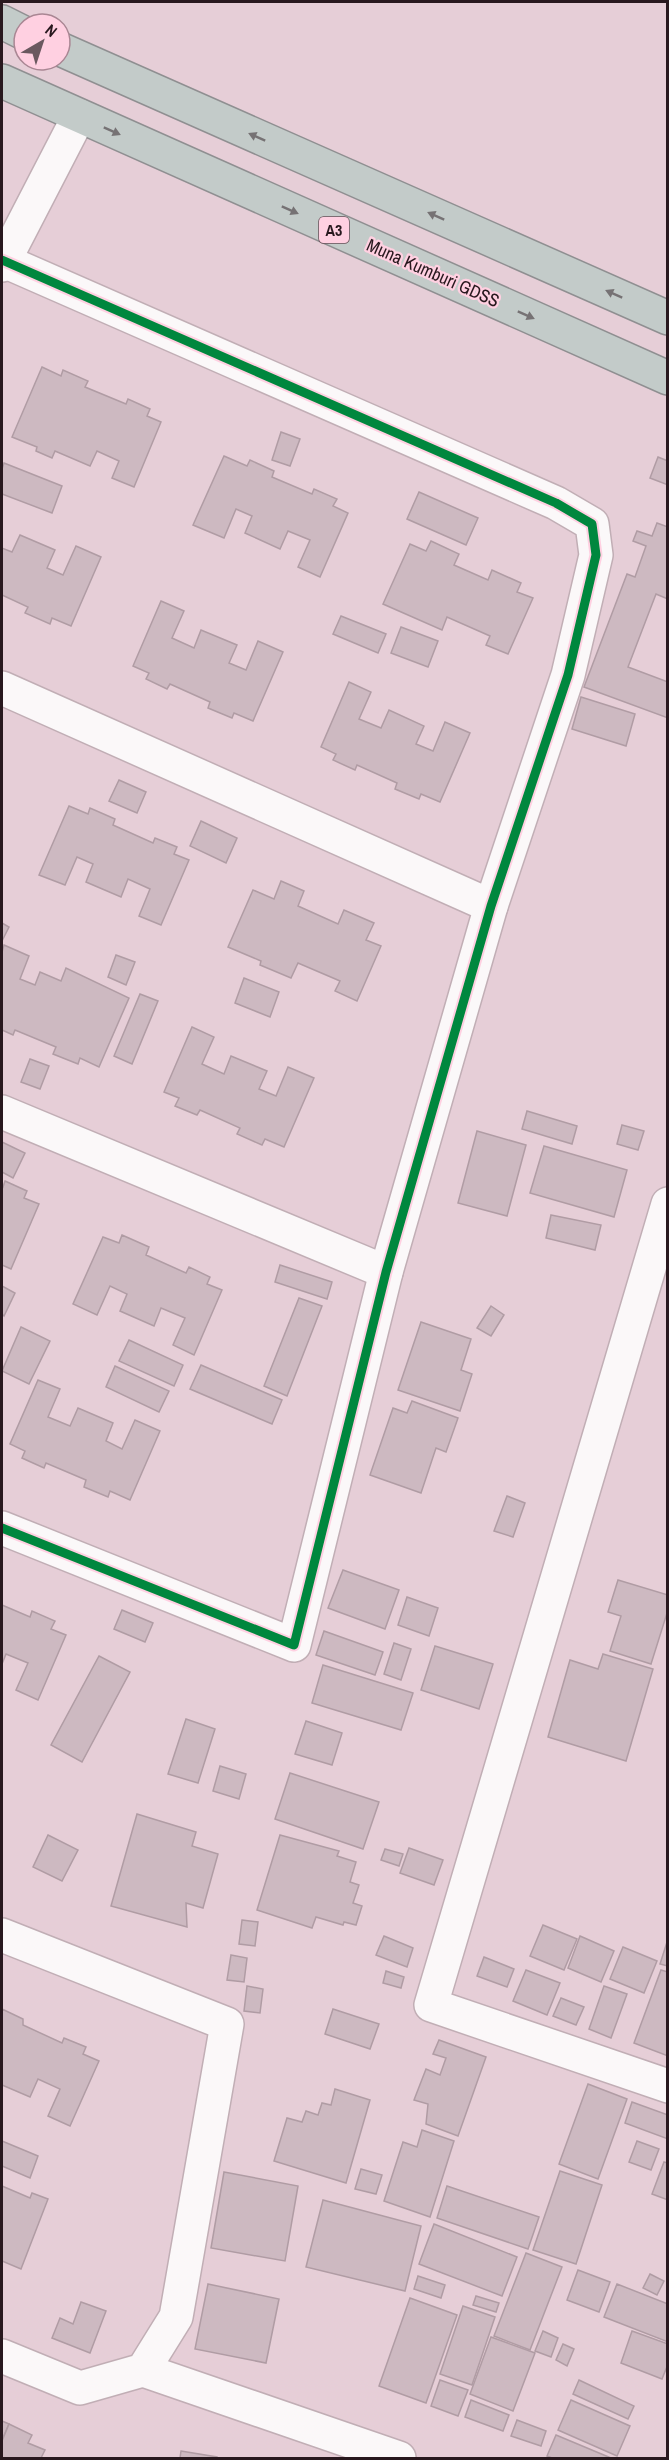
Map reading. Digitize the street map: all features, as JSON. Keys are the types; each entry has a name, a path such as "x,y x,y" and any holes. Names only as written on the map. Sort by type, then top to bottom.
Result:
{"highway":[{"path":"72,54 668,318"},
{"name":"Muna Kumburi GDSS","path":"2,81 668,378"}],"street":[{"path":"2,1528 294,1645 386,1272 490,906 568,675 596,555 592,524 556,503 2,262 79,116"},
{"path":"2,688 490,906"},
{"path":"2,1112 386,1272"},
{"path":"668,1204 430,2005 668,2086"},
{"path":"2,1935 227,2024 176,2317 143,2370"},
{"path":"2,2356 80,2388 143,2370 399,2458"}],"building":[{"path":"42,367 61,376 63,370 88,381 85,387 126,404 128,399 150,409 147,416 161,422 134,487 112,478 119,461 97,451 90,466 55,451 52,458 36,451 37,447 12,437"},
{"path":"281,432 300,439 290,466 272,460"},
{"path":"224,456 247,466 250,460 274,471 272,477 312,494 314,489 337,499 333,506 348,513 320,577 298,567 310,540 288,531 280,549 245,533 252,516 236,509 224,538 193,525"},
{"path":"658,457 668,461 668,485 650,478"},
{"path":"4,463 62,486 52,513 2,494"},
{"path":"419,492 478,518 466,545 407,519"},
{"path":"657,523 668,527 668,599 656,594 628,667 668,682 668,718 584,687 627,574 635,577 646,546 633,541 637,531 652,536"},
{"path":"20,535 55,550 47,568 63,575 76,546 101,557 71,626 52,618 50,624 25,613 28,607 2,595 2,548 12,552"},
{"path":"431,541 459,554 454,565 488,580 492,570 521,583 517,592 533,598 508,654 486,645 490,636 447,617 442,630 383,604 410,544 426,551"},
{"path":"161,601 184,611 172,638 194,648 201,630 237,645 229,663 246,670 258,641 283,652 253,721 234,713 232,718 208,708 210,702 170,684 167,689 146,679 149,673 133,666"},
{"path":"341,616 386,634 378,653 333,634"},
{"path":"401,627 438,641 428,667 391,653"},
{"path":"349,682 371,692 359,719 381,728 389,710 424,726 416,744 433,751 445,722 470,733 440,802 421,794 419,799 395,789 397,783 357,765 355,770 333,760 336,754 321,747"},
{"path":"581,697 635,714 626,746 572,729"},
{"path":"119,780 146,792 137,813 109,801"},
{"path":"69,806 88,814 90,808 115,819 113,825 153,843 155,838 177,847 174,854 189,860 161,925 139,916 150,889 128,879 121,897 86,882 93,864 77,857 65,885 39,875"},
{"path":"201,821 237,838 226,863 190,846"},
{"path":"281,881 304,891 298,906 338,924 344,910 374,923 366,940 381,946 357,1001 335,991 340,981 298,963 291,978 260,965 261,961 228,947 253,890 274,899"},
{"path":"2,923 9,927 2,941"},
{"path":"4,945 29,956 20,979 35,985 40,972 61,981 66,968 129,998 99,1067 80,1058 78,1064 53,1054 56,1047 15,1030 13,1035 2,1030 2,952"},
{"path":"116,955 135,962 126,985 108,977"},
{"path":"244,978 279,992 270,1017 235,1003"},
{"path":"140,994 158,1001 132,1064 114,1056"},
{"path":"192,1027 214,1037 202,1064 224,1074 231,1056 267,1071 259,1089 276,1096 288,1067 314,1078 284,1147 265,1139 262,1145 237,1134 240,1128 200,1110 197,1115 175,1106 179,1098 164,1092"},
{"path":"30,1059 49,1066 40,1089 21,1082"},
{"path":"527,1111 577,1126 572,1144 522,1129"},
{"path":"622,1125 644,1131 638,1150 617,1144"},
{"path":"477,1131 526,1145 507,1216 458,1203"},
{"path":"2,1142 25,1153 13,1178 2,1172"},
{"path":"544,1146 627,1170 614,1217 530,1193"},
{"path":"5,1181 27,1191 24,1198 39,1204 11,1269 2,1265 2,1186"},
{"path":"551,1215 601,1225 595,1250 546,1238"},
{"path":"122,1235 149,1247 146,1255 186,1273 189,1267 210,1277 207,1284 222,1290 194,1355 173,1345 185,1318 161,1308 154,1326 120,1311 127,1294 110,1286 97,1315 73,1304 103,1237 119,1243"},
{"path":"280,1265 332,1282 327,1299 275,1282"},
{"path":"2,1286 15,1293 4,1316 2,1314"},
{"path":"299,1298 322,1306 287,1396 264,1386"},
{"path":"491,1306 504,1315 491,1336 477,1328"},
{"path":"421,1322 471,1339 461,1370 472,1374 460,1411 398,1390"},
{"path":"21,1327 50,1341 29,1384 2,1371"},
{"path":"129,1340 183,1365 174,1386 119,1361"},
{"path":"201,1365 282,1400 272,1424 190,1389"},
{"path":"115,1366 169,1391 159,1412 106,1387"},
{"path":"38,1380 60,1389 48,1417 70,1426 78,1408 113,1423 106,1441 122,1449 135,1420 160,1431 130,1500 110,1491 108,1497 84,1487 86,1480 46,1463 44,1468 22,1458 25,1451 10,1444"},
{"path":"412,1401 458,1418 446,1452 436,1448 421,1493 370,1475 393,1408 407,1413"},
{"path":"507,1496 525,1503 513,1537 494,1531"},
{"path":"343,1570 399,1590 385,1629 328,1608"},
{"path":"618,1580 668,1595 668,1610 651,1664 610,1651 621,1616 608,1612"},
{"path":"407,1597 438,1608 429,1636 398,1625"},
{"path":"2,1605 30,1617 32,1611 55,1621 51,1629 66,1635 38,1700 16,1690 28,1663 6,1654 2,1664"},
{"path":"122,1610 153,1623 145,1642 114,1629"},
{"path":"324,1631 383,1652 375,1675 316,1655"},
{"path":"394,1643 411,1649 401,1680 384,1674"},
{"path":"435,1646 493,1664 479,1709 421,1690"},
{"path":"603,1654 653,1669 626,1761 548,1737 570,1660 598,1669"},
{"path":"99,1656 130,1672 82,1762 51,1745"},
{"path":"323,1665 413,1693 401,1730 312,1703"},
{"path":"186,1719 215,1729 198,1783 168,1774"},
{"path":"306,1721 342,1733 332,1765 295,1754"},
{"path":"220,1766 246,1774 239,1799 213,1791"},
{"path":"290,1773 379,1802 363,1849 275,1819"},
{"path":"137,1814 196,1832 192,1846 218,1854 203,1908 186,1903 187,1927 111,1906"},
{"path":"48,1835 78,1850 62,1881 33,1867"},
{"path":"280,1835 339,1851 337,1856 356,1862 350,1882 359,1885 353,1903 362,1906 356,1925 344,1922 343,1925 316,1917 312,1928 257,1910"},
{"path":"409,1848 443,1860 434,1885 400,1873"},
{"path":"385,1849 403,1854 399,1866 381,1860"},
{"path":"242,1920 258,1922 255,1946 239,1944"},
{"path":"543,1925 577,1939 564,1970 530,1956"},
{"path":"384,1936 413,1948 407,1967 376,1955"},
{"path":"580,1936 614,1951 601,1982 568,1968"},
{"path":"668,1939 668,1966 660,1964"},
{"path":"623,1947 657,1961 644,1993 610,1979"},
{"path":"231,1955 247,1958 244,1982 227,1980"},
{"path":"484,1957 514,1969 507,1987 477,1976"},
{"path":"526,1970 560,1983 547,2015 513,2001"},
{"path":"661,1970 668,1972 668,2056 634,2043"},
{"path":"386,1971 404,1977 401,1988 383,1983"},
{"path":"247,1986 263,1989 260,2013 244,2011"},
{"path":"604,1986 627,1994 611,2038 589,2029"},
{"path":"561,1998 584,2007 576,2025 553,2016"},
{"path":"2,2009 23,2019 23,2025 62,2043 64,2038 86,2047 83,2054 99,2061 70,2126 48,2116 60,2089 38,2079 30,2097 2,2085"},
{"path":"333,2009 379,2024 370,2049 325,2034"},
{"path":"439,2040 486,2057 458,2136 426,2124 428,2104 414,2100 426,2069 440,2075 446,2058 433,2054"},
{"path":"588,2084 627,2099 598,2179 559,2164"},
{"path":"335,2089 370,2100 346,2183 274,2161 287,2118 302,2122 306,2111 318,2115 322,2103 331,2105"},
{"path":"632,2102 668,2115 668,2139 625,2123"},
{"path":"422,2130 454,2141 430,2217 384,2201 403,2142 417,2147"},
{"path":"2,2141 38,2156 30,2178 2,2166"},
{"path":"637,2141 659,2149 651,2170 629,2162"},
{"path":"664,2162 668,2163 668,2200 652,2194"},
{"path":"361,2169 382,2175 376,2194 355,2189"},
{"path":"560,2171 602,2185 576,2264 533,2250"},
{"path":"224,2172 298,2186 285,2261 211,2248"},
{"path":"2,2186 30,2198 32,2193 48,2199 21,2269 2,2261"},
{"path":"447,2186 539,2217 528,2249 437,2218"},
{"path":"323,2200 421,2226 405,2291 306,2267"},
{"path":"434,2224 517,2257 502,2296 419,2264"},
{"path":"526,2253 562,2267 530,2350 494,2336"},
{"path":"578,2270 610,2282 599,2312 567,2300"},
{"path":"650,2274 664,2281 657,2295 643,2288"},
{"path":"418,2276 445,2285 441,2298 414,2289"},
{"path":"208,2284 279,2299 266,2363 195,2349"},
{"path":"617,2284 668,2304 668,2342 604,2317"},
{"path":"476,2296 499,2303 496,2312 473,2305"},
{"path":"410,2298 457,2315 426,2403 379,2386"},
{"path":"81,2302 106,2311 90,2353 52,2338 60,2318 73,2324"},
{"path":"463,2306 495,2317 472,2385 440,2374"},
{"path":"543,2331 558,2338 551,2357 535,2351"},
{"path":"632,2331 668,2344 668,2364 662,2379 621,2363"},
{"path":"491,2337 535,2353 513,2411 470,2394"},
{"path":"563,2344 574,2349 567,2366 556,2360"},
{"path":"440,2380 468,2390 458,2416 431,2406"},
{"path":"579,2380 634,2406 628,2419 573,2394"},
{"path":"471,2400 509,2415 503,2431 465,2417"},
{"path":"571,2400 630,2426 617,2456 558,2430"},
{"path":"517,2420 546,2431 541,2446 511,2436"},
{"path":"2,2421 9,2424 2,2440"},
{"path":"9,2424 32,2435 28,2443 45,2450 41,2458 2,2458 2,2441"},
{"path":"556,2435 611,2458 552,2458 547,2456"},
{"path":"181,2451 217,2457 217,2458 180,2458"}],"cycle path":[{"path":"2,260 556,503 592,524 596,555 568,675 491,906 386,1272 294,1645 2,1528"}]}
